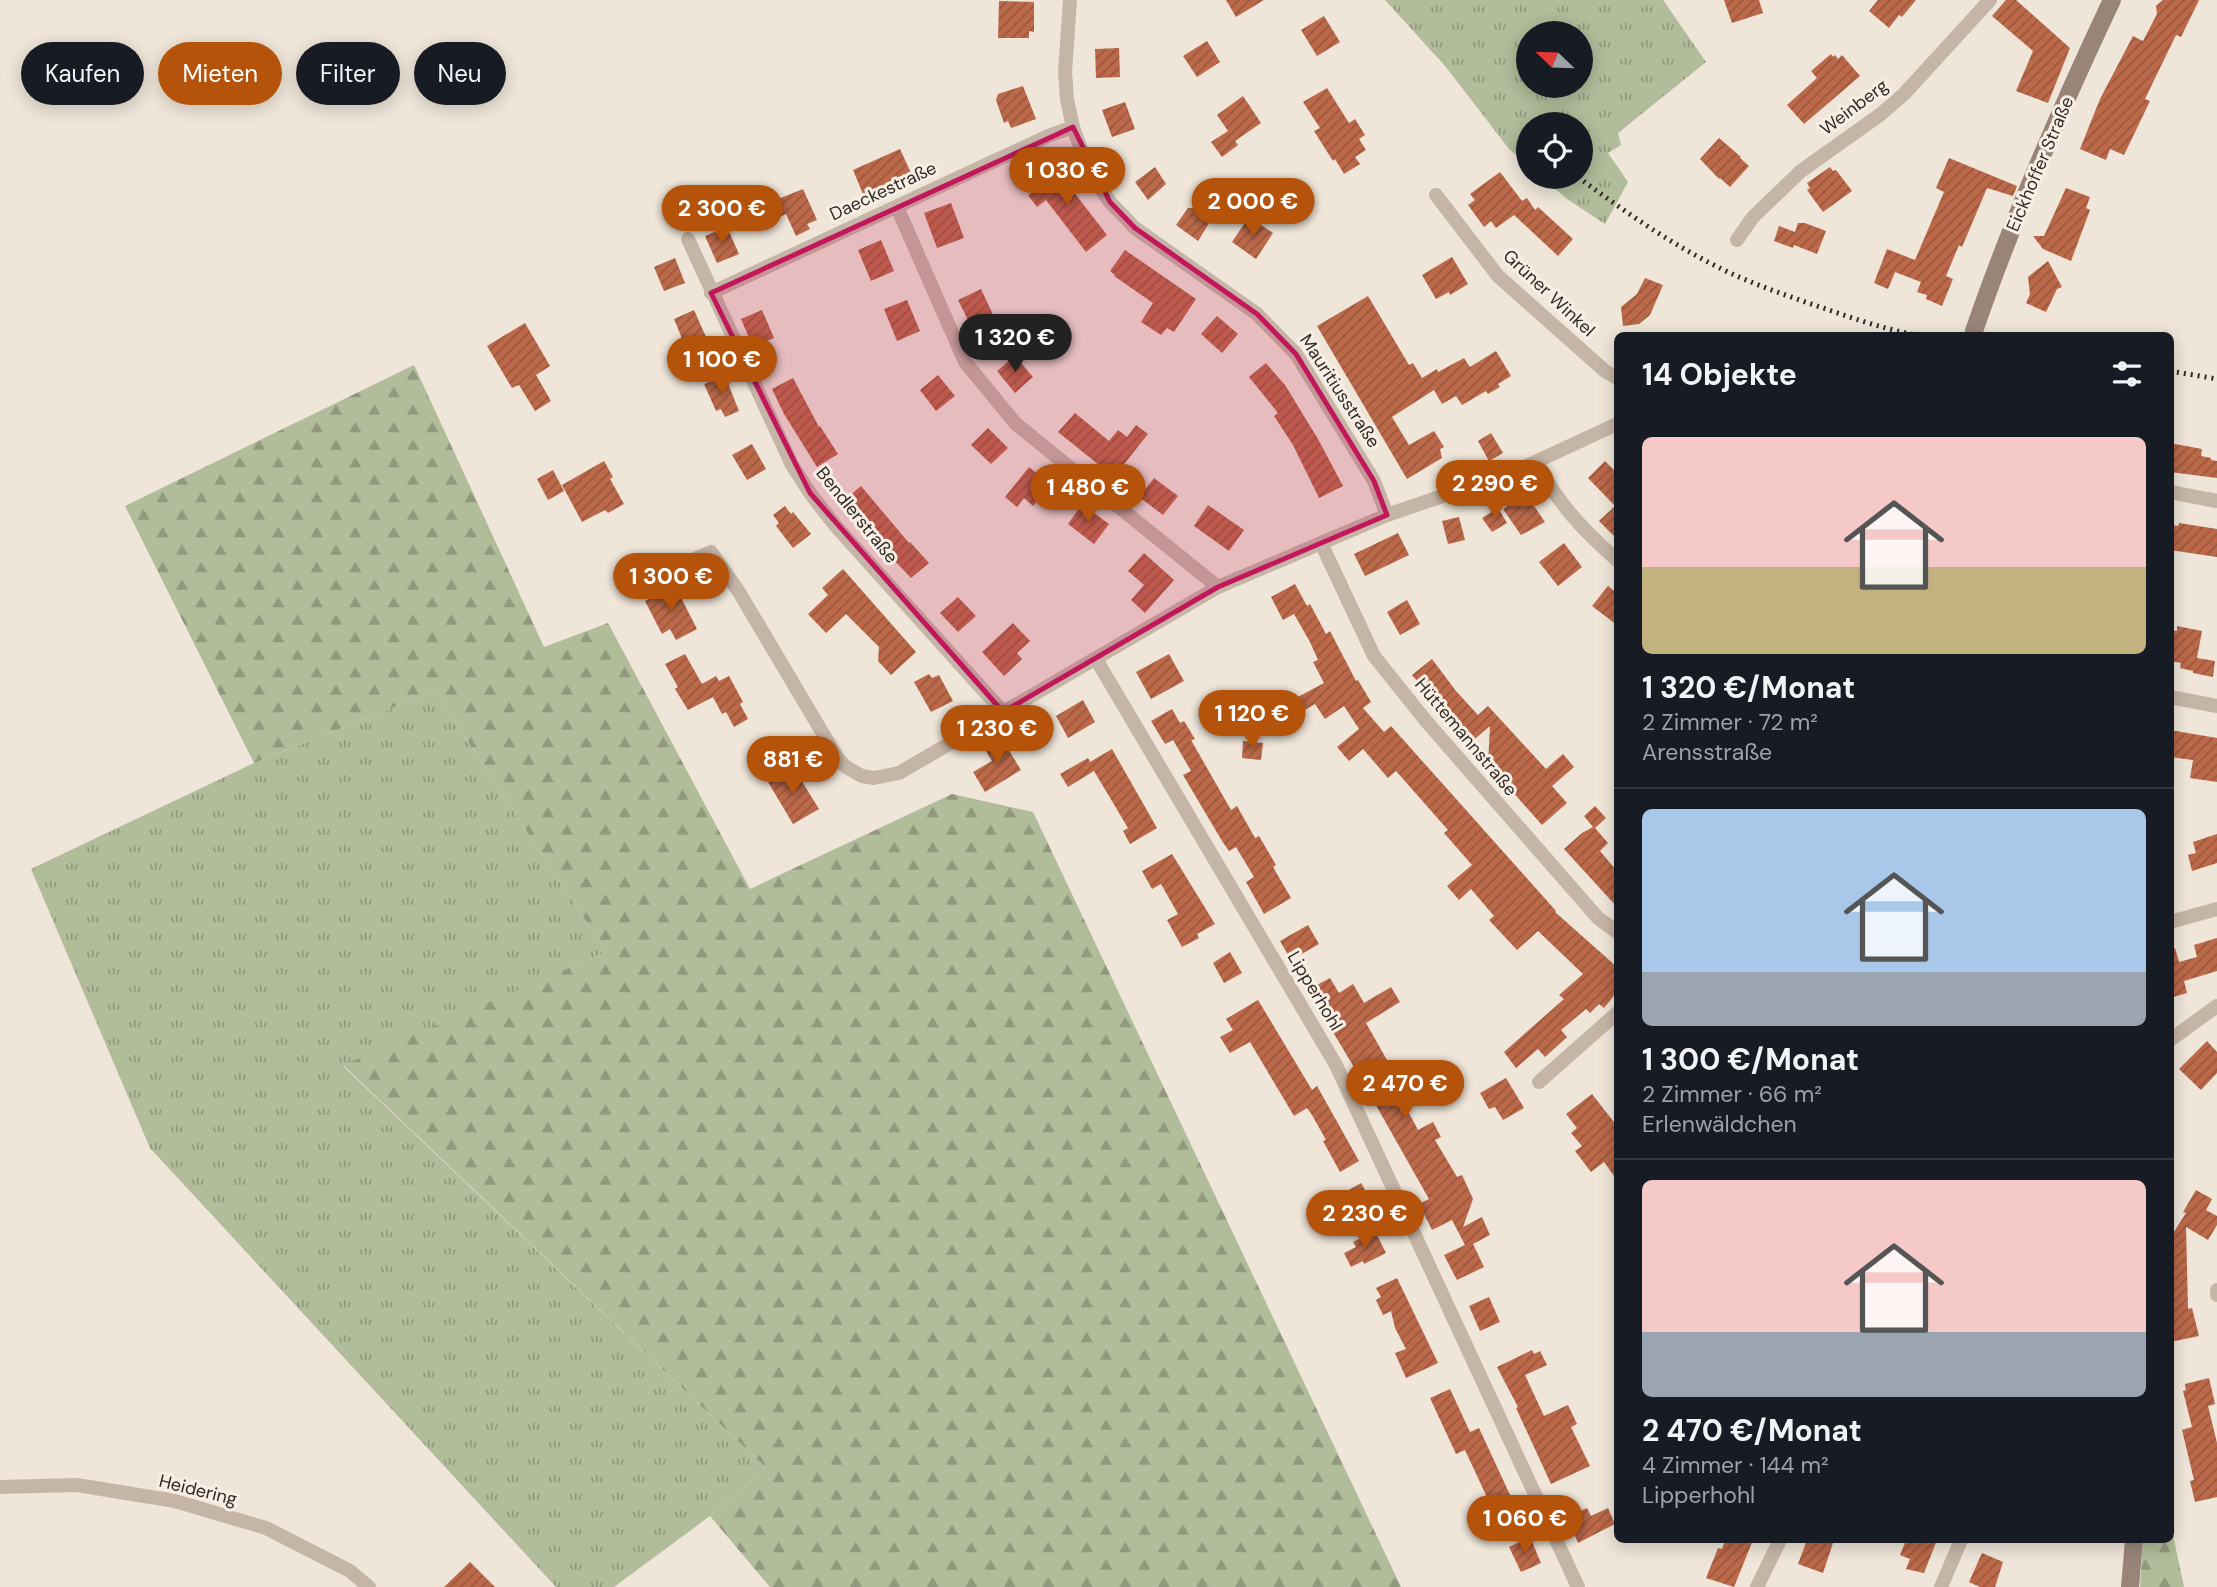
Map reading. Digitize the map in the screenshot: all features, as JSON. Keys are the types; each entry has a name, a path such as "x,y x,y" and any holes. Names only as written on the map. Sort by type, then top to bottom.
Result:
{"main road":[{"name":"Eickhoffer Straße","path":"1973,331 1998,260 2112,0"},
{"path":"2130,1587 2134,1543"}],"street":[{"name":"Mauritiusstraße","path":"1070,0 1065,72 1067,99 1073,127 1092,173 1110,202 1135,228 1256,314 1296,354 1374,481 1387,515"},
{"name":"Weinberg","path":"1737,240 1753,217 1795,177 1904,94 1990,0"},
{"name":"Daeckestraße","path":"711,293 1048,136 1073,127"},
{"name":"Grüner Winkel","path":"1436,195 1498,276 1614,376"},
{"path":"897,206 965,362 1016,424 1218,587"},
{"name":"Bendlerstraße","path":"688,239 792,465 810,493 834,524 1003,712"},
{"path":"656,576 711,552 739,592 838,758 846,767 862,776 874,778 899,773 915,765 1218,587 1387,515 1537,462 1614,425"},
{"path":"1537,462 1544,477 1581,528 1614,558"},
{"path":"2174,493 2217,500"},
{"name":"Hüttemannstraße","path":"1321,543 1374,656 1426,721 1598,918 1614,930"},
{"name":"Lipperhohl","path":"1096,659 1336,1065 1578,1587"},
{"path":"2174,697 2217,706"},
{"path":"2174,921 2217,909"},
{"path":"2174,1037 2217,1006"},
{"path":"1539,1082 1614,1016"},
{"name":"Heidering","path":"0,1487 77,1485 175,1501 266,1528 350,1572 369,1587"},
{"path":"1757,1587 1779,1543"},
{"path":"1941,1587 1960,1543"}],"highlighted area":[{"path":"1073,127 1110,202 1135,228 1257,314 1296,354 1374,481 1387,515 1218,587 1003,712 810,493 711,293"}],"green space":[{"path":"1385,0 1663,0 1706,62 1618,133 1621,145 1608,153 1628,182 1605,224 1555,189 1593,189 1593,112 1516,112 1516,155 1446,67"},
{"path":"414,365 544,647 608,623 750,889 952,794 1033,812 1401,1587 770,1587 710,1516 766,1468 343,1065 606,952 435,691 254,763 125,506"},
{"path":"435,691 606,952 343,1066 766,1468 710,1516 614,1587 556,1587 150,1148 31,869 254,763"},
{"path":"2174,1540 2184,1587 2140,1587 2143,1543 2174,1543"}],"building":[{"path":"1226,0 1264,0 1236,17"},
{"path":"1724,0 1759,0 1763,13 1732,23"},
{"path":"1878,0 1916,0 1889,28 1869,11"},
{"path":"2006,0 2016,0 2070,48 2048,103 2016,91 2033,51 1992,16"},
{"path":"2163,0 2199,0 2181,37 2176,35 2145,99 2150,101 2124,155 2110,149 2106,160 2080,149 2100,99 2133,36 2143,41 2157,14 2156,6"},
{"path":"999,1 1034,2 1034,32 1029,31 1029,38 998,38"},
{"path":"1324,16 1340,42 1317,56 1301,30"},
{"path":"1207,41 1220,62 1197,77 1183,56"},
{"path":"1119,48 1120,77 1096,78 1095,49"},
{"path":"1831,54 1838,59 1842,55 1860,76 1804,124 1787,105 1817,78 1811,71"},
{"path":"1023,86 1036,119 1011,128 1008,121 1004,123 996,100 998,94"},
{"path":"1327,88 1349,123 1355,119 1365,135 1359,139 1366,150 1355,157 1360,164 1344,174 1314,131 1320,128 1303,102"},
{"path":"1243,96 1261,123 1235,141 1238,145 1222,157 1211,142 1228,131 1217,115"},
{"path":"1125,102 1135,129 1112,137 1102,110"},
{"path":"1719,138 1749,166 1730,187 1700,159"},
{"path":"900,149 911,173 863,194 853,170"},
{"path":"1949,158 2017,186 2013,196 1987,188 1962,247 1959,245 1946,276 1953,279 1942,306 1926,299 1927,295 1917,292 1921,282 1895,272 1888,289 1874,283 1887,249 1915,260 1944,192 1936,188"},
{"path":"1052,164 1107,235 1086,252 1046,200 1037,207 1028,195 1038,188 1031,179"},
{"path":"1155,167 1166,184 1148,200 1135,182"},
{"path":"1830,167 1833,171 1836,170 1852,191 1823,212 1807,190 1810,188 1807,183"},
{"path":"1500,172 1522,201 1527,198 1535,210 1538,207 1573,239 1558,256 1514,215 1496,228 1491,221 1484,227 1468,205 1475,200 1470,194"},
{"path":"2066,188 2090,197 2086,208 2090,210 2071,261 2043,249 2033,236 2044,236"},
{"path":"803,189 817,220 807,224 810,229 796,236 786,214 766,223 758,207"},
{"path":"951,203 964,238 937,248 924,213"},
{"path":"1188,208 1194,208 1211,220 1198,241 1176,225"},
{"path":"1249,217 1273,233 1256,259 1232,242"},
{"path":"1798,223 1826,231 1817,254 1774,241 1779,226 1795,232"},
{"path":"727,227 739,254 717,263 705,236"},
{"path":"881,240 894,271 871,281 858,250"},
{"path":"1125,250 1196,299 1174,332 1167,328 1161,335 1141,322 1153,303 1110,271"},
{"path":"1452,257 1468,284 1450,295 1449,292 1436,299 1422,275"},
{"path":"675,258 685,283 664,291 654,267"},
{"path":"2048,261 2062,287 2057,289 2046,312 2026,303 2030,294 2028,277"},
{"path":"1645,278 1663,285 1650,315 1639,324 1623,326 1621,307 1637,294"},
{"path":"981,289 995,319 973,330 958,300"},
{"path":"1368,296 1409,365 1413,363 1422,378 1464,358 1470,367 1496,351 1511,376 1498,384 1500,387 1488,394 1486,391 1462,405 1456,396 1442,404 1434,390 1392,417 1409,445 1434,431 1444,447 1440,449 1442,458 1407,479 1317,326"},
{"path":"907,300 920,331 897,341 884,309"},
{"path":"694,310 706,337 685,346 674,319"},
{"path":"762,310 774,338 753,347 741,319"},
{"path":"1217,316 1238,334 1222,353 1201,334"},
{"path":"525,323 550,366 536,375 551,401 535,411 519,385 512,388 487,346"},
{"path":"1015,356 1033,377 1015,393 997,371"},
{"path":"1266,363 1285,385 1343,486 1319,498 1293,445 1274,416 1278,413 1249,377"},
{"path":"938,375 955,396 936,411 920,390"},
{"path":"725,376 739,411 725,417 721,409 716,411 704,384"},
{"path":"793,378 819,427 838,454 817,467 772,389"},
{"path":"1075,413 1109,441 1118,430 1127,437 1136,425 1148,434 1114,477 1058,432"},
{"path":"988,428 1008,448 991,464 971,445"},
{"path":"1491,433 1503,453 1489,461 1478,441"},
{"path":"752,444 766,469 747,480 732,455"},
{"path":"2174,444 2202,449 2201,456 2217,461 2217,478 2174,473"},
{"path":"604,461 613,477 610,479 624,504 582,522 562,485"},
{"path":"1605,461 1614,470 1614,505 1588,478"},
{"path":"1029,467 1051,485 1033,506 1024,498 1017,507 1005,497"},
{"path":"553,470 564,491 548,500 537,479"},
{"path":"1154,478 1178,496 1163,515 1139,497"},
{"path":"861,486 929,563 911,578 843,501"},
{"path":"1526,494 1545,522 1521,535 1503,509"},
{"path":"1082,504 1109,524 1094,544 1068,524"},
{"path":"1208,505 1244,530 1229,551 1194,526"},
{"path":"785,506 811,534 793,548 776,526 779,523 773,515"},
{"path":"1614,507 1614,536 1599,521"},
{"path":"1498,508 1507,523 1492,532 1482,518"},
{"path":"1459,517 1465,540 1448,544 1442,521"},
{"path":"2179,523 2217,529 2217,557 2174,551 2174,526 2178,526"},
{"path":"1398,533 1409,555 1365,576 1354,554"},
{"path":"1564,543 1582,567 1558,586 1539,562"},
{"path":"1144,553 1174,580 1145,613 1131,600 1144,585 1128,571"},
{"path":"843,569 916,652 891,675 878,661 879,647 846,614 826,633 808,614 828,595 822,588"},
{"path":"1295,584 1307,606 1310,604 1326,634 1330,631 1356,681 1358,680 1371,702 1363,708 1384,732 1391,726 1555,912 1614,964 1614,996 1604,1008 1599,1004 1590,1013 1586,1009 1561,1030 1567,1037 1545,1057 1538,1049 1516,1068 1504,1052 1564,999 1559,995 1583,974 1538,931 1517,950 1489,920 1494,916 1471,889 1459,900 1447,886 1472,865 1444,833 1448,830 1396,771 1388,778 1363,749 1349,761 1337,747 1359,729 1344,706 1325,719 1315,704 1303,711 1296,698 1324,683 1313,662 1318,660 1294,614 1283,620 1271,597"},
{"path":"675,586 697,629 676,640 670,629 662,634 645,601"},
{"path":"1608,586 1614,591 1614,623 1592,606"},
{"path":"958,597 976,616 958,632 940,613"},
{"path":"1407,600 1420,624 1400,635 1387,612"},
{"path":"1013,623 1030,641 1017,653 1022,659 1004,676 982,652"},
{"path":"2177,626 2202,631 2197,658 2215,661 2213,677 2180,668 2181,663 2174,662 2174,631 2177,631"},
{"path":"685,654 702,684 716,676 719,681 729,676 743,702 740,704 748,719 734,727 726,712 722,714 713,697 688,710 675,689 678,687 665,664"},
{"path":"1169,654 1184,681 1151,699 1136,672"},
{"path":"1432,659 1478,715 1488,706 1546,769 1563,754 1574,767 1552,786 1567,803 1542,825 1488,764 1490,726 1470,743 1412,675"},
{"path":"929,674 932,678 939,675 953,701 931,712 914,682"},
{"path":"1083,700 1095,722 1068,738 1056,716"},
{"path":"1172,709 1180,723 1184,721 1195,739 1191,740 1231,810 1237,806 1255,838 1259,836 1291,898 1264,914 1246,882 1254,877 1236,847 1229,851 1222,841 1183,775 1191,771 1173,740 1165,744 1151,721"},
{"path":"2174,731 2217,738 2217,782 2190,778 2193,760 2174,758"},
{"path":"1000,736 1021,770 985,792 973,772 992,761 983,746"},
{"path":"1243,741 1263,743 1261,760 1242,758"},
{"path":"1112,749 1157,828 1130,844 1123,831 1128,828 1094,771 1068,787 1060,774 1088,758 1090,762"},
{"path":"793,767 819,809 793,824 768,782"},
{"path":"1595,806 1606,818 1595,828 1608,843 1600,851 1614,867 1614,904 1564,849 1593,827 1584,816"},
{"path":"2217,834 2217,863 2192,871 2188,855 2196,853 2193,842"},
{"path":"1172,854 1215,924 1197,934 1199,938 1182,947 1167,920 1178,914 1161,884 1152,889 1142,871"},
{"path":"1308,925 1319,944 1291,960 1280,941"},
{"path":"2217,938 2217,971 2184,981 2187,993 2174,997 2174,948 2179,962 2197,957 2194,945"},
{"path":"1230,952 1242,973 1224,983 1213,963"},
{"path":"1330,978 1339,993 1353,984 1364,1003 1391,987 1400,1002 1366,1023 1396,1076 1401,1073 1412,1094 1402,1100 1418,1130 1433,1122 1441,1137 1435,1140 1457,1177 1462,1175 1473,1199 1463,1227 1482,1217 1490,1235 1473,1244 1484,1267 1457,1280 1444,1255 1465,1245 1452,1220 1432,1230 1419,1204 1429,1199 1373,1100 1389,1091 1371,1060 1355,1069 1312,997 1321,992 1317,985"},
{"path":"1258,1000 1312,1090 1317,1086 1359,1161 1340,1172 1312,1115 1307,1108 1294,1116 1250,1042 1230,1053 1220,1037 1233,1030 1226,1019"},
{"path":"2207,1041 2217,1052 2217,1073 2201,1090 2179,1069"},
{"path":"1506,1078 1524,1108 1503,1120 1495,1107 1489,1109 1480,1093"},
{"path":"1592,1094 1614,1122 1614,1176 1604,1162 1591,1172 1575,1151 1582,1146 1571,1133 1577,1128 1566,1114"},
{"path":"1361,1183 1376,1210 1355,1221 1340,1195"},
{"path":"2196,1190 2212,1199 2206,1210 2217,1216 2217,1225 2208,1240 2186,1227 2188,1309 2192,1308 2199,1336 2174,1341 2174,1232 2186,1213 2183,1212"},
{"path":"1375,1231 1386,1253 1351,1267 1344,1253 1356,1247 1353,1242"},
{"path":"1397,1278 1438,1363 1406,1378 1395,1353 1406,1349 1395,1328 1391,1311 1383,1315 1376,1300 1381,1297 1376,1288"},
{"path":"1489,1297 1500,1322 1480,1331 1469,1306"},
{"path":"1532,1350 1534,1354 1540,1351 1547,1365 1525,1375 1544,1416 1568,1405 1577,1424 1571,1427 1590,1466 1551,1484 1516,1408 1518,1407 1497,1367"},
{"path":"2209,1378 2215,1404 2208,1406 2217,1443 2217,1497 2195,1502 2190,1481 2194,1480 2182,1430 2192,1427 2183,1391 2186,1390 2185,1384"},
{"path":"1450,1389 1470,1432 1479,1428 1518,1512 1498,1521 1465,1450 1456,1454 1430,1398"},
{"path":"1587,1508 1591,1516 1608,1508 1614,1525 1578,1543 1567,1517"},
{"path":"1530,1537 1541,1563 1521,1572 1509,1547"},
{"path":"1724,1543 1752,1543 1734,1587 1706,1578 1718,1548 1722,1549"},
{"path":"1806,1543 1833,1543 1823,1573 1798,1564"},
{"path":"1905,1543 1936,1543 1924,1573 1906,1569 1910,1559 1900,1555"},
{"path":"1982,1553 2003,1562 1995,1587 1980,1587 1969,1582"},
{"path":"470,1562 495,1587 444,1587"}],"railway":[{"path":"1593,188 1689,252 1728,272 1847,316 1904,332"},
{"path":"2174,372 2217,379"}]}
